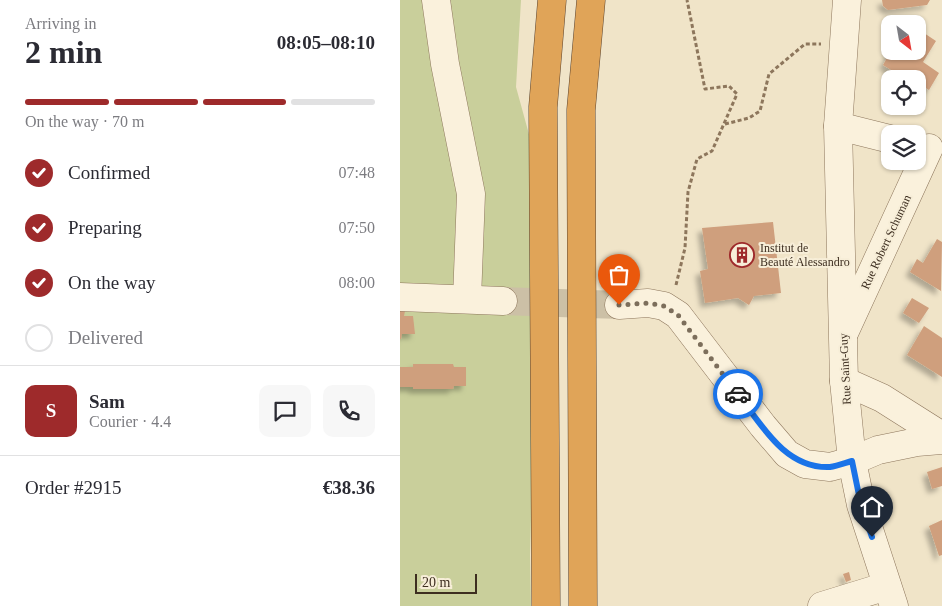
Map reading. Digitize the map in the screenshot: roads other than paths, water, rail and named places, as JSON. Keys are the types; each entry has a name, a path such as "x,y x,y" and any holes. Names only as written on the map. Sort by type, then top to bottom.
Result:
{"highway":[{"path":"546,606 543,106 552,0"},
{"path":"584,606 581,110 591,0"}],"street":[{"path":"436,0 445,64 471,194 467,299"},
{"name":"Rue Saint-Guy","path":"847,0 838,126 844,381 852,461 861,505 890,596"},
{"path":"838,126 881,136"},
{"name":"Rue Robert Schuman","path":"842,337 930,148"},
{"path":"400,297 503,301"},
{"path":"619,305 648,303 664,306 678,315 763,426 787,454 805,464 830,467 852,461 878,450 917,442 942,440"},
{"path":"844,381 882,398 942,436"},
{"path":"822,606 890,596"}],"tunnel":[{"path":"503,301 619,305"}],"place":[{"name":"Institut de Beauté Alessandro","path":"742,255"}]}
